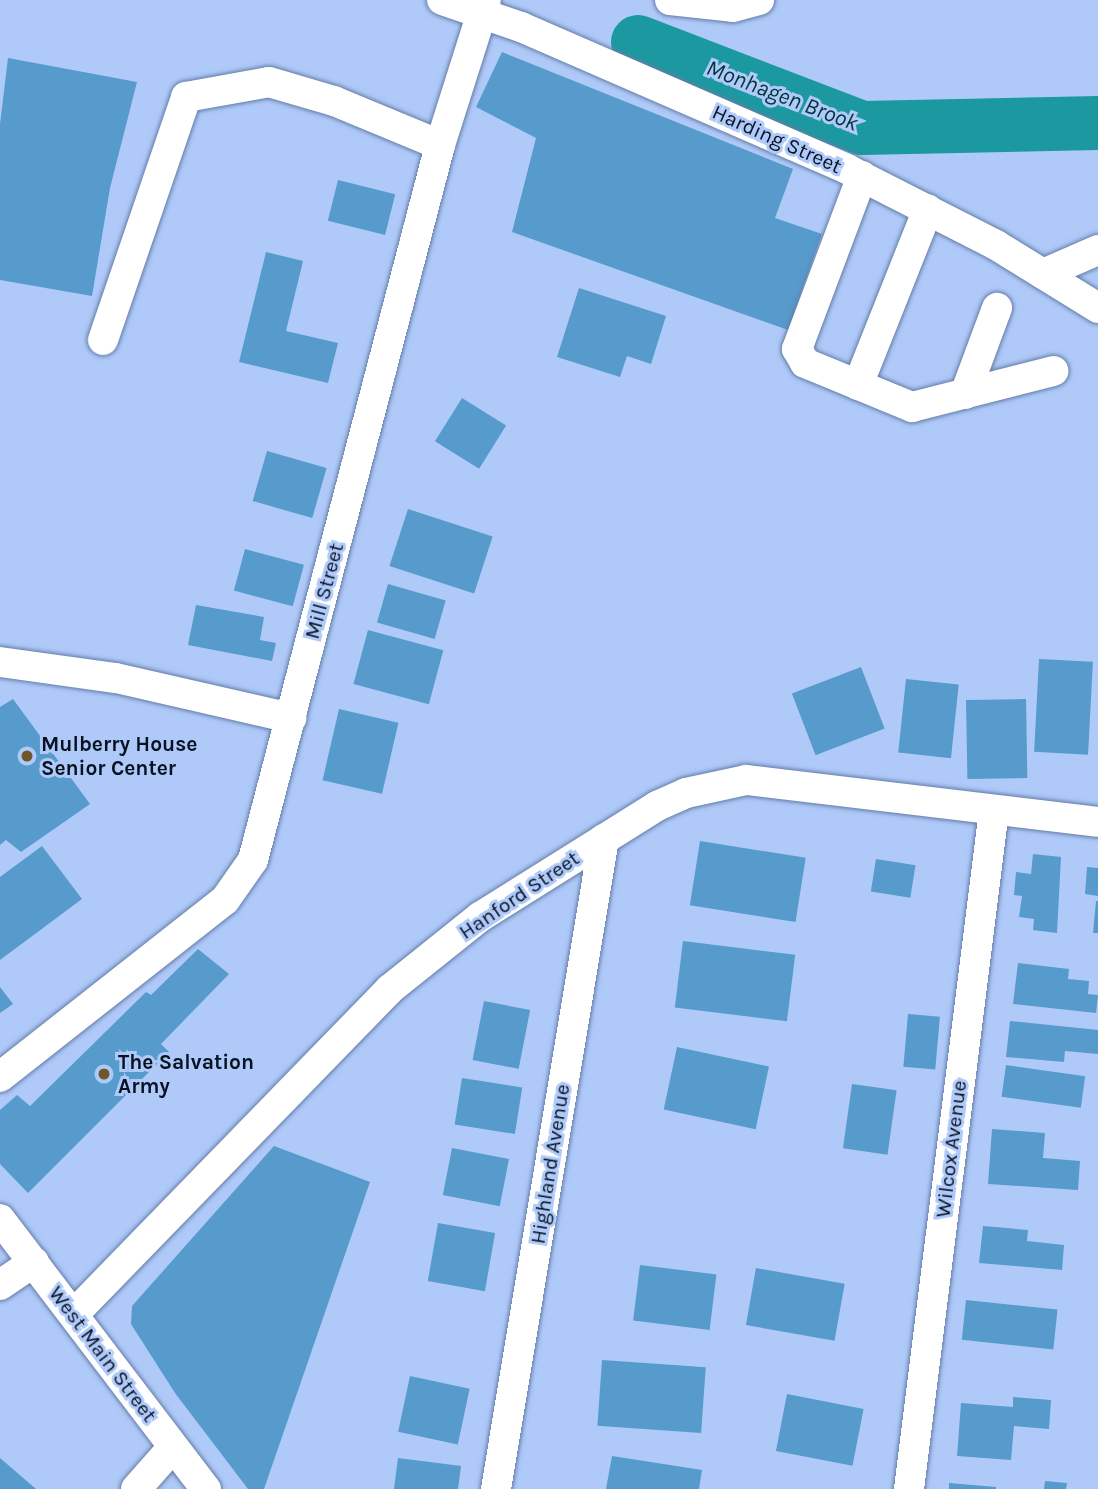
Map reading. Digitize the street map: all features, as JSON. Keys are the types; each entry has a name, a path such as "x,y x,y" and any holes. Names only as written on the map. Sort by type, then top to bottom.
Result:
{"street":[{"name":"Harding Street","path":"442,0 482,6 862,177 928,209 1098,307"},
{"path":"670,0 733,7 759,0"},
{"name":"Mill Street","path":"0,1077 225,900 253,860 440,145 482,6"},
{"path":"103,340 186,97 268,82 334,101 440,145"},
{"path":"862,177 797,349 805,363 912,407 1054,371"},
{"path":"858,385 928,209"},
{"path":"1043,274 1098,250"},
{"path":"965,394 997,308"},
{"path":"0,662 116,678 291,718"},
{"name":"Hanford Street","path":"74,1314 390,989 480,917 604,839 686,793 746,780 1098,822"},
{"name":"Wilcox Avenue","path":"909,1489 994,810"},
{"name":"Highland Avenue","path":"496,1489 604,839"},
{"name":"West Main Street","path":"0,1219 206,1489"},
{"path":"0,1285 34,1262"},
{"path":"136,1489 173,1447"}],"building":[{"path":"502,52 793,169 775,218 822,234 788,330 512,232 536,138 476,107"},
{"path":"8,58 137,82 110,188 92,296 0,280 0,124"},
{"path":"338,180 395,194 385,235 328,221"},
{"path":"266,252 303,261 286,331 338,343 328,383 239,362"},
{"path":"579,288 666,316 651,364 627,356 620,377 557,357"},
{"path":"462,398 506,426 479,469 435,441"},
{"path":"267,451 327,468 312,518 253,501"},
{"path":"408,509 493,537 474,594 389,566"},
{"path":"245,549 304,565 293,606 234,591"},
{"path":"388,584 446,601 435,639 377,622"},
{"path":"196,605 264,617 260,640 276,643 272,661 188,645"},
{"path":"368,630 443,650 429,704 354,684"},
{"path":"1039,659 1093,662 1088,755 1034,752"},
{"path":"861,667 885,729 816,755 792,694"},
{"path":"906,679 959,685 951,758 898,753"},
{"name":"Mulberry House Senior Center","path":"13,699 90,804 21,852 6,840 0,845 0,707"},
{"path":"1026,699 1027,778 967,779 966,700"},
{"path":"339,709 398,723 382,794 323,780"},
{"path":"700,841 806,858 796,922 690,905"},
{"path":"42,846 82,899 0,960 0,877"},
{"path":"1033,854 1061,857 1057,933 1033,930 1034,919 1019,917 1022,896 1014,895 1016,872 1031,874"},
{"path":"876,859 916,865 910,898 871,892"},
{"path":"1087,867 1098,868 1098,896 1085,894"},
{"path":"1096,901 1098,933 1093,933"},
{"path":"683,941 795,955 787,1021 675,1008"},
{"name":"The Salvation Army","path":"198,949 229,974 161,1044 169,1052 28,1193 0,1164 0,1110 17,1095 30,1106 146,992 151,995"},
{"path":"1018,963 1069,969 1068,979 1089,981 1088,994 1098,995 1096,1013 1013,1004"},
{"path":"0,987 13,1004 0,1013"},
{"path":"484,1001 530,1010 519,1069 473,1060"},
{"path":"908,1014 940,1017 935,1070 903,1067"},
{"path":"1010,1021 1098,1030 1098,1054 1065,1051 1064,1062 1006,1057"},
{"path":"677,1047 769,1067 756,1129 664,1110"},
{"path":"1006,1065 1085,1076 1081,1108 1002,1097"},
{"path":"462,1078 522,1088 515,1134 455,1124"},
{"path":"852,1084 897,1090 888,1155 843,1148"},
{"path":"992,1129 1045,1133 1043,1158 1080,1161 1078,1190 988,1184"},
{"path":"274,1146 370,1182 264,1489 248,1489 175,1393 131,1324 132,1306"},
{"path":"452,1148 509,1159 500,1206 443,1195"},
{"path":"438,1223 495,1233 485,1291 428,1281"},
{"path":"983,1226 1028,1230 1027,1241 1064,1245 1062,1270 979,1263"},
{"path":"640,1265 716,1274 710,1330 633,1321"},
{"path":"756,1268 845,1284 835,1341 746,1325"},
{"path":"966,1300 1057,1310 1053,1349 962,1340"},
{"path":"602,1360 706,1367 701,1433 597,1426"},
{"path":"410,1376 470,1389 458,1444 398,1432"},
{"path":"787,1394 864,1409 852,1466 776,1451"},
{"path":"1013,1397 1051,1400 1049,1429 1014,1426 1011,1460 957,1456 961,1403 1013,1407"},
{"path":"612,1456 702,1470 699,1489 606,1489"},
{"path":"0,1458 36,1489 0,1489"},
{"path":"398,1458 461,1466 458,1489 394,1489"},
{"path":"1045,1481 1067,1483 1066,1489 1044,1489"},
{"path":"949,1483 996,1487 996,1489 949,1489"}],"waterway":[{"name":"Monhagen Brook","path":"638,42 862,128 1098,123"}],"place":[{"name":"Mulberry House Senior Center","path":"27,756"},
{"name":"The Salvation Army","path":"104,1074"}]}
